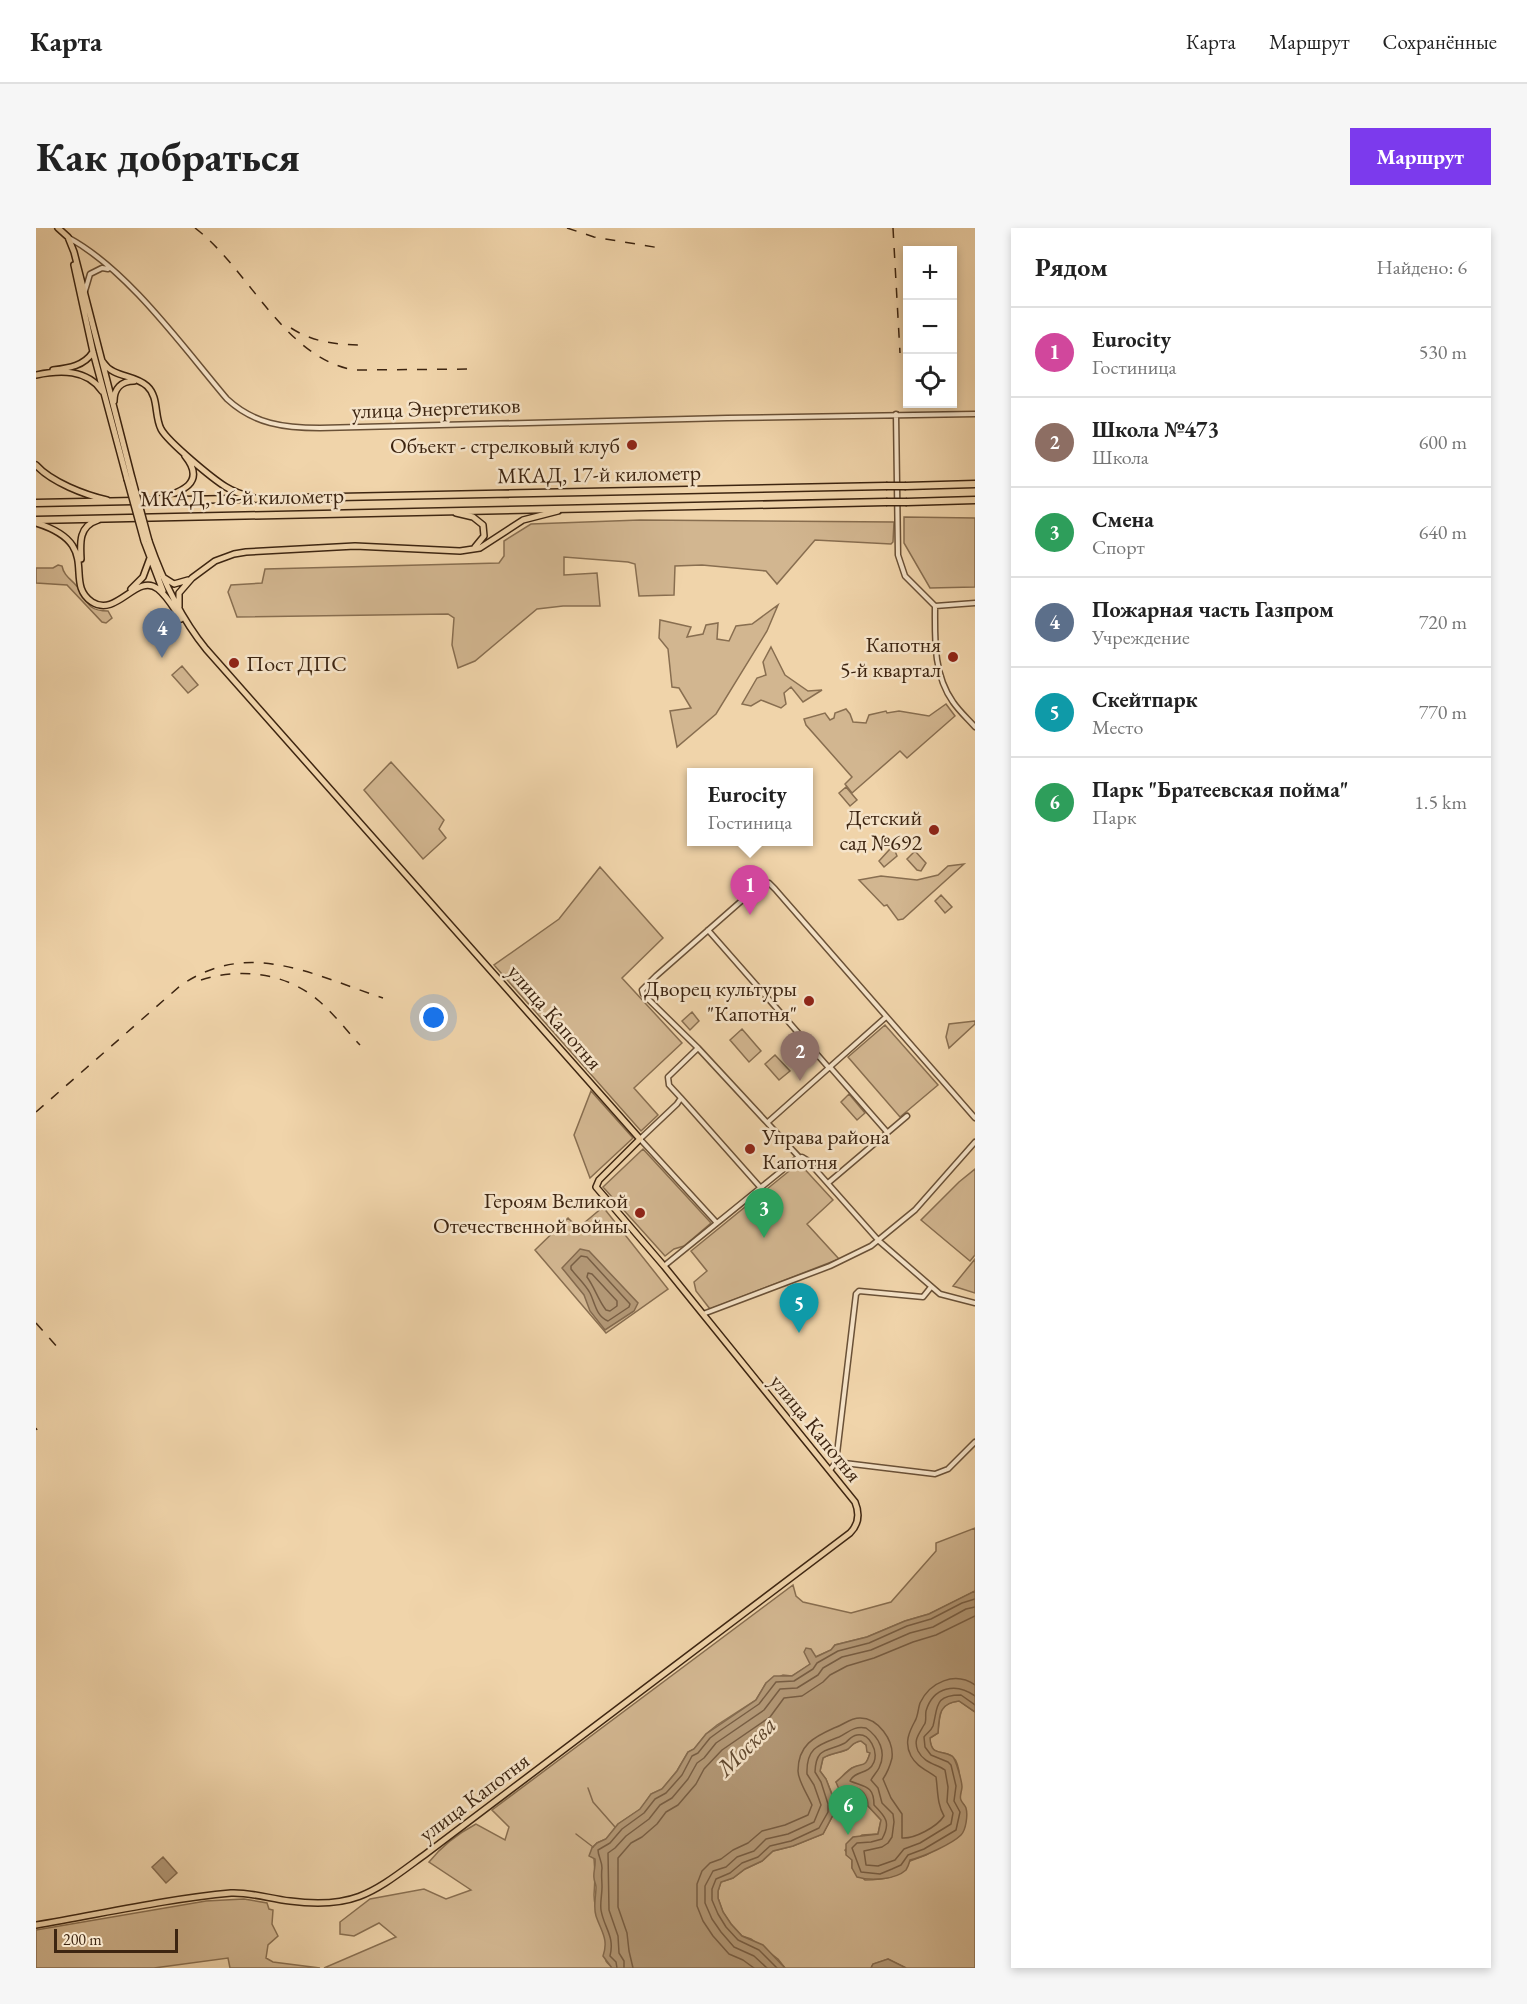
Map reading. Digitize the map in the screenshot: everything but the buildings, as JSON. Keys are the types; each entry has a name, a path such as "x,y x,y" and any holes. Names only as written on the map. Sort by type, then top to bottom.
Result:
{"highway":[{"name":"МКАД, 17-й километр","path":"266,499 975,484"},
{"name":"МКАД, 16-й километр","path":"36,503 266,499"},
{"name":"МКАД, 17-й километр","path":"448,511 975,500"},
{"name":"МКАД, 16-й километр","path":"36,521 448,511"}],"main road":[{"name":"улица Энергетиков","path":"58,228 68,237"},
{"path":"68,237 85,295 107,403 150,558 166,597"},
{"path":"68,237 96,351 114,409 129,479"},
{"path":"36,374 71,368 88,359 96,351"},
{"path":"96,351 109,369 139,381 150,390 156,403 161,428 176,446 227,487 249,496 266,499"},
{"path":"36,374 83,374 97,383 107,403"},
{"path":"114,409 114,394 123,382 134,381 146,387 152,398 158,427 182,453 192,468 192,480 187,488 176,494 151,501"},
{"path":"36,465 44,474 87,494 120,502"},
{"path":"180,611 179,593 192,578 214,561 246,552 356,546 469,550 480,548 524,520 568,508"},
{"path":"448,511 473,517 483,525 482,540 469,550"},
{"path":"104,518 91,522 85,527 81,538 81,576 88,597 100,603 115,600 139,582 150,558"},
{"path":"36,521 60,532 71,543 78,558 81,587 93,603 99,606 111,605 140,586 148,585 157,588 200,642"},
{"path":"146,541 180,611 200,642"},
{"path":"160,573 174,584 192,578"},
{"name":"улица Капотня","path":"36,1925 234,1893 294,1902 328,1904 347,1901 369,1893 427,1853 850,1533 858,1521 858,1509 855,1502 830,1470 664,1266 596,1187 599,1180 640,1139 200,642"}],"street":[{"name":"улица Энергетиков","path":"68,237 88,249 153,311 226,399 238,410 277,426 320,428 975,414"},
{"path":"85,295 88,279 95,270 107,268 116,274"},
{"path":"896,414 897,555 905,576 935,606 936,658 939,670 951,699 975,728"},
{"path":"935,606 975,603"},
{"path":"975,1118 775,889 766,882 763,882 642,990 644,995 698,1048 799,1157 807,1160 879,1241 940,1294 975,1303"},
{"path":"708,930 887,1132"},
{"path":"768,1122 886,1017"},
{"path":"698,1048 668,1077 669,1085 760,1187"},
{"path":"681,1098 640,1139 717,1223"},
{"path":"828,1183 907,1116"},
{"path":"702,1315 821,1270 879,1241 915,1210 975,1142"},
{"path":"664,1266 799,1157"},
{"path":"830,1470 836,1462 856,1294 859,1291 923,1297 931,1287"},
{"path":"836,1462 935,1474 948,1469 975,1442"}],"shaded area":[{"path":"904,517 975,518 975,587 930,588 904,543"},
{"path":"640,520 894,522 891,544 815,540 777,584 766,571 702,565 675,566 674,595 639,596 635,564 564,557 564,575 597,573 600,606 537,609 475,661 458,668 452,645 454,618 448,614 237,617 228,592 231,585 262,583 265,569 499,563 504,556 504,541 531,524"},
{"path":"58,565 62,566 90,606 97,610 108,611 112,618 106,623 102,622 67,585 36,583 36,568 53,568"},
{"path":"778,605 767,631 716,714 677,747 670,711 691,708 679,688 672,687 668,649 659,638 660,620 691,627 687,637 703,634 706,625 718,623 717,639 729,641 736,626 752,624"},
{"path":"771,647 785,675 808,691 822,690 803,702 791,687 784,693 786,704 781,708 761,700 751,706 742,704 757,678 766,675 763,662"},
{"path":"182,666 198,685 188,693 172,675"},
{"path":"946,704 955,716 907,758 900,751 852,793 845,784 852,777 806,725 804,719 825,713 830,720 834,718 835,713 846,709 853,722 866,723 869,715 886,711 887,713 899,711 929,716"},
{"path":"391,762 444,820 439,829 446,838 423,859 364,790"},
{"path":"846,787 857,800 850,806 839,793"},
{"path":"890,849 895,851 897,856 884,867 879,861"},
{"path":"915,851 926,863 921,871 917,870 907,859"},
{"path":"964,864 903,919 898,920 887,905 884,906 859,880 881,876 917,880 938,875 948,866"},
{"path":"600,867 663,938 622,978 682,1043 634,1088 658,1115 641,1131 494,965 559,919"},
{"path":"941,895 952,907 945,913 935,901"},
{"path":"692,1012 699,1021 690,1030 682,1021"},
{"path":"975,1021 975,1024 949,1048 946,1037 949,1024"},
{"path":"885,1025 938,1085 900,1117 848,1057"},
{"path":"742,1029 761,1051 749,1062 730,1040"},
{"path":"775,1055 790,1071 779,1080 765,1064"},
{"path":"591,1091 633,1138 590,1178 574,1135"},
{"path":"849,1094 865,1113 857,1120 841,1102"},
{"path":"643,1149 711,1223 684,1246 674,1249 665,1256 603,1187"},
{"path":"799,1163 833,1200 807,1224 839,1259 710,1309 696,1291 694,1282 707,1271 691,1251"},
{"path":"975,1169 975,1255 970,1261 921,1220"},
{"path":"603,1207 668,1289 606,1333 535,1250 568,1218 578,1228"},
{"path":"975,1259 975,1293 953,1286"},
{"path":"975,1528 975,1591 929,1614 867,1637 835,1645 831,1650 815,1657 811,1664 792,1676 783,1675 766,1683 756,1700 706,1734 694,1749 688,1752 677,1771 662,1789 651,1794 641,1809 618,1824 606,1839 592,1848 595,1866 595,1907 606,1941 606,1961 612,1968 324,1968 396,1937 379,1923 354,1936 340,1934 340,1922 370,1899 424,1889 446,1899 471,1890 429,1862 451,1841 476,1824 505,1840 509,1827 492,1810 793,1585 796,1596 803,1602 851,1613 891,1602 936,1551 936,1543"},
{"path":"959,1701 975,1712 975,1968 906,1968 888,1959 873,1964 871,1968 785,1968 778,1959 751,1939 742,1936 723,1912 718,1898 721,1882 733,1878 762,1861 773,1851 823,1834 834,1813 832,1794 820,1771 823,1758 848,1749 856,1742 861,1741 866,1745 870,1753 867,1762 852,1768 836,1782 845,1794 852,1789 864,1793 868,1806 881,1820 878,1834 862,1835 845,1850 852,1860 852,1868 865,1880 897,1874 910,1861 926,1855 960,1835 964,1805 960,1800 958,1765 953,1757 935,1751 930,1738 938,1733 940,1715 944,1707"},
{"path":"244,1899 267,1903 269,1909 273,1910 272,1924 278,1936 268,1945 266,1958 273,1962 320,1968 230,1968 228,1958 154,1968 36,1968 36,1930 206,1901"}],"water":[{"path":"580,1249 589,1251 638,1303 634,1311 605,1330 590,1311 584,1295 562,1268"},
{"name":"Москва","path":"975,1591 975,1712 959,1701 947,1704 941,1711 938,1733 930,1738 932,1748 937,1752 952,1756 957,1766 962,1784 960,1798 967,1811 963,1833 937,1850 910,1860 906,1870 896,1876 875,1879 857,1877 852,1868 852,1860 846,1855 846,1844 853,1837 878,1834 881,1820 868,1806 866,1796 861,1790 850,1789 841,1794 836,1782 850,1769 867,1761 870,1753 867,1752 866,1745 861,1741 856,1742 848,1749 823,1758 820,1771 826,1779 835,1803 834,1813 823,1834 773,1851 762,1861 733,1878 721,1882 718,1891 723,1912 731,1924 742,1936 763,1945 785,1968 612,1968 603,1956 605,1940 595,1913 595,1859 589,1856 592,1848 606,1839 618,1824 640,1809 651,1794 662,1789 677,1771 688,1752 694,1749 706,1734 756,1700 766,1683 774,1676 792,1676 810,1664 804,1652 806,1648 811,1649 816,1657 831,1650 835,1645 867,1637 929,1614"},
{"path":"163,1857 177,1873 166,1883 152,1867"},
{"path":"888,1959 906,1968 871,1968 873,1964"}],"waterway":[{"path":"588,1788 593,1802 615,1827"},
{"path":"576,1834 593,1847"}],"railway":[{"path":"195,228 215,246 287,330 307,348 329,362 354,370 474,369"},
{"path":"567,228 594,237 660,248"},
{"path":"893,228 900,353"},
{"path":"291,328 309,337 327,342 366,345"},
{"path":"36,1112 180,986 205,972 231,964 281,965 306,971 383,998"},
{"path":"201,980 216,976 247,974 263,975 293,984 319,1001 360,1045"},
{"path":"36,1323 59,1349"}],"place":[{"name":"Объект - стрелковый клуб","path":"632,445"},
{"name":"Капотня 5-й квартал","path":"953,657"},
{"name":"Пожарная часть Газпром","path":"162,658"},
{"name":"Пост ДПС","path":"234,663"},
{"name":"Детский сад №692","path":"934,830"},
{"name":"Eurocity","path":"750,915"},
{"name":"Дворец культуры \"Капотня\"","path":"809,1001"},
{"name":"Школа №473","path":"800,1081"},
{"name":"Управа района Капотня","path":"750,1149"},
{"name":"Героям Великой Отечественной войны","path":"640,1213"},
{"name":"Смена","path":"764,1238"},
{"name":"Скейтпарк","path":"799,1333"},
{"name":"Парк \"Братеевская пойма\"","path":"848,1835"}]}
